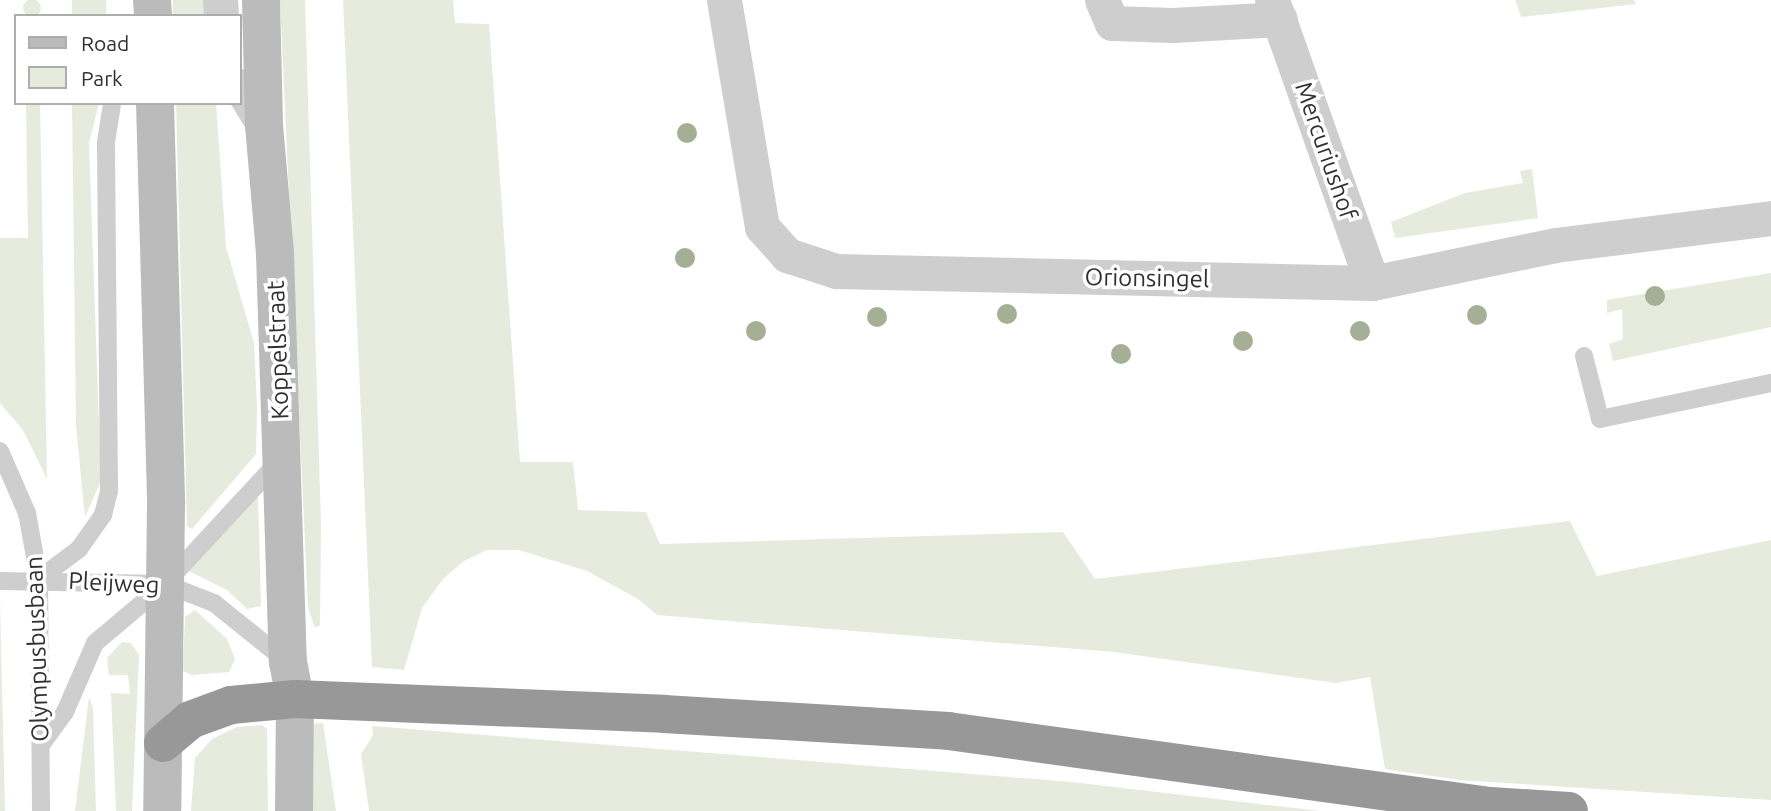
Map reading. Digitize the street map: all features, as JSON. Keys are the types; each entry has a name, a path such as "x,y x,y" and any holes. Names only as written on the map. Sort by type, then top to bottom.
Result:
{"highway":[{"path":"163,743 190,720 231,705 295,699 948,732 1490,806 1569,811"}],"street":[{"name":"Koppelstraat","path":"261,0 264,125 275,254 288,662 295,699 294,811"},
{"name":"Orionsingel","path":"724,0 762,227 787,255 836,271 1372,283 1555,245 1771,218"},
{"name":"Mercuriushof","path":"1102,0 1112,23 1172,25 1276,10 1372,283"},
{"path":"242,89 264,125"},
{"path":"155,105 165,584 162,811"}],"lane":[{"path":"39,579 79,549 103,515 109,491 106,142 113,105"},
{"path":"1584,356 1600,419 1771,383"},
{"name":"Olympusbusbaan","path":"0,451 27,513 39,579 41,811"},
{"path":"41,745 65,712 95,643 165,584 281,459"},
{"name":"Pleijweg","path":"0,581 39,579 165,584 214,603 288,662"}],"green space":[{"path":"32,-1 40,5 38,14 26,14 23,8 26,2"},
{"path":"72,0 106,0 106,14 72,14"},
{"path":"173,0 210,0 210,14 173,14"},
{"path":"280,0 305,0 321,524 320,625 315,628 308,608"},
{"path":"343,0 453,0 455,23 489,24 520,462 573,462 578,510 646,512 660,544 1063,532 1095,579 1570,521 1597,576 1771,540 1771,800 1459,780 1385,769 1370,677 1336,683 1114,652 657,615 638,599 587,571 519,550 487,550 464,561 443,579 422,608 404,670 372,667"},
{"path":"1515,0 1634,0 1636,4 1521,17"},
{"path":"26,105 40,105 47,479 23,430 0,403 0,238 28,238"},
{"path":"72,105 98,105 89,143 101,481 85,517 76,426"},
{"path":"176,105 216,105 226,247 254,343 256,454 192,529 187,526"},
{"path":"1532,169 1538,218 1395,238 1391,222 1465,193 1523,183 1520,171"},
{"path":"1771,273 1771,327 1613,361 1609,344 1623,339 1622,309 1607,313 1607,300"},
{"path":"258,496 261,606 247,609 227,590 189,571"},
{"path":"0,601 5,811 0,811"},
{"path":"195,610 227,639 235,659 229,672 191,675 183,671 185,617"},
{"path":"122,642 131,643 139,655 132,811 116,811 111,693 130,694 128,675 109,675 107,658"},
{"path":"89,697 93,708 96,811 75,811"},
{"path":"323,723 336,811 310,811 310,724"},
{"path":"262,725 267,729 268,811 191,811 195,758 212,739 237,727"},
{"path":"372,726 1072,782 1320,811 369,811 361,754 373,735"}]}
